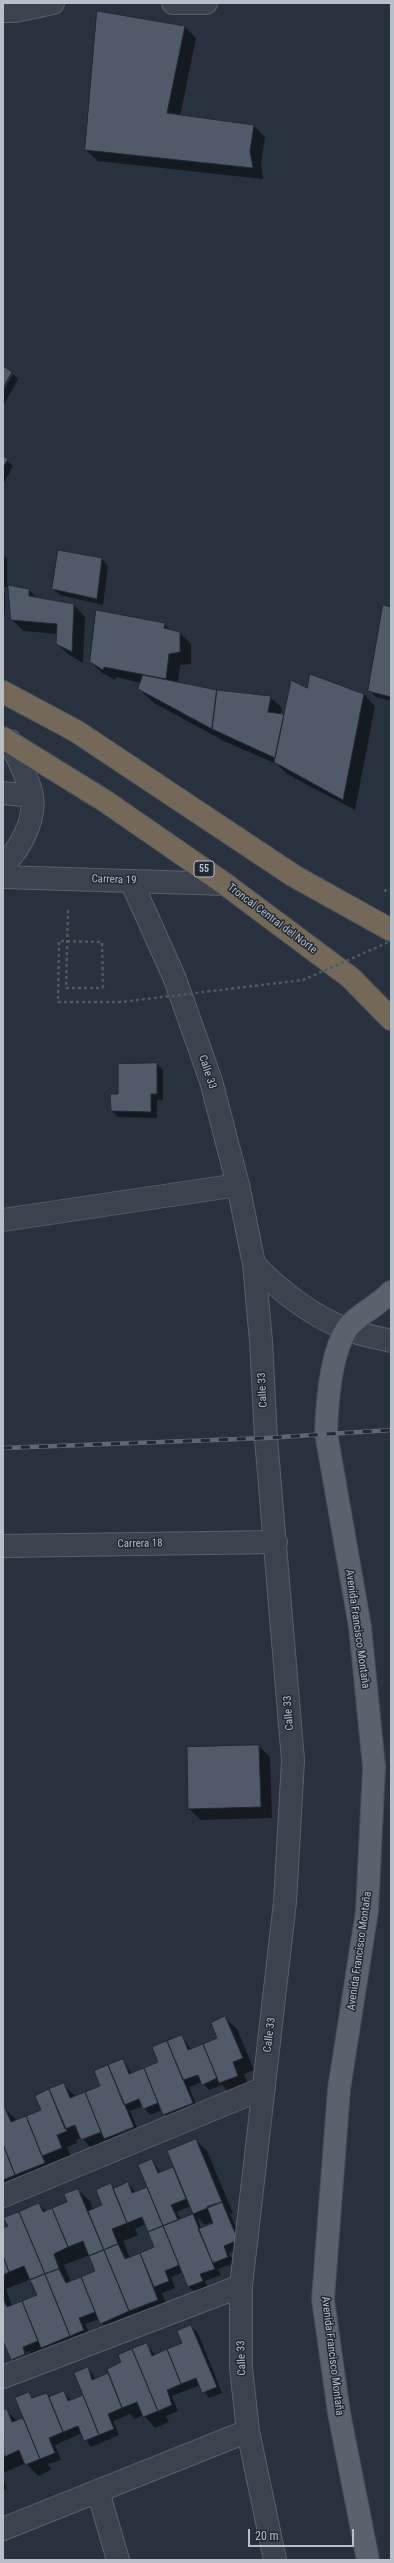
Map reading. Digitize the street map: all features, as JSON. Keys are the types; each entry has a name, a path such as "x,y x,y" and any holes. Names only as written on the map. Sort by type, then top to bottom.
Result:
{"highway":[{"path":"3,692 76,731 294,876 391,930"},
{"name":"Troncal Central del Norte","path":"6,739 105,801 226,884 351,978 391,1019"}],"main road":[{"name":"Avenida Francisco Montaña","path":"368,2560 339,2412 323,2298 339,2089 367,1911 374,1767 360,1627 326,1433 327,1404 336,1359 347,1329 391,1292"}],"street":[{"path":"3,11 15,11 53,3"},
{"path":"173,3 206,3"},
{"path":"3,865 14,856 28,828 32,796 6,739"},
{"path":"3,793 32,796"},
{"name":"Carrera 19","path":"3,877 226,884"},
{"name":"Calle 33","path":"131,881 180,994 211,1082 238,1186 254,1264 293,1760 286,1902 241,2286 241,2368 248,2431 275,2560"},
{"path":"3,1220 238,1186"},
{"path":"254,1264 280,1290 310,1312 347,1329 391,1341"},
{"name":"Carrera 18","path":"3,1546 276,1542"},
{"path":"3,2196 264,2088"},
{"path":"3,2377 241,2286"},
{"path":"3,2529 248,2431"},
{"path":"98,2491 118,2560"}],"path":[{"path":"69,879 66,988 103,988 102,942 59,941 58,1002 121,1002 303,980 391,941"}],"building":[{"path":"97,11 185,26 167,113 254,125 250,151 253,168 85,150"},
{"path":"3,366 12,372 3,388"},
{"path":"3,456 8,459 3,468"},
{"path":"58,550 102,558 97,599 52,589"},
{"path":"8,585 29,589 29,596 74,604 72,652 56,644 57,624 11,620"},
{"path":"383,605 391,607 391,697 368,691"},
{"path":"96,610 165,623 164,628 180,632 180,652 169,654 166,679 104,667 103,670 90,662"},
{"path":"310,674 364,694 343,800 274,762 291,680 307,688"},
{"path":"143,675 217,690 212,729 138,689"},
{"path":"217,690 271,696 268,712 284,714 275,758 212,729"},
{"path":"157,1063 157,1094 151,1094 151,1112 111,1111 110,1094 118,1094 118,1064"},
{"path":"259,1745 261,1807 188,1809 187,1747"},
{"path":"225,2016 243,2058 233,2062 238,2076 219,2083 203,2044 217,2038 211,2023"},
{"path":"182,2035 188,2050 203,2044 217,2078 202,2085 198,2075 183,2080 167,2041"},
{"path":"167,2041 193,2103 163,2115 144,2068 158,2062 152,2047"},
{"path":"123,2059 129,2074 144,2068 158,2103 143,2109 139,2099 124,2105 108,2065"},
{"path":"108,2065 134,2127 104,2139 85,2092 100,2086 94,2071"},
{"path":"64,2083 70,2098 85,2092 101,2132 81,2140 75,2125 65,2129 49,2089"},
{"path":"49,2089 67,2131 57,2135 62,2148 42,2156 26,2116 41,2110 35,2096"},
{"path":"3,2108 5,2108 11,2122 26,2116 45,2163 15,2175 3,2144"},
{"path":"196,2139 222,2202 193,2214 167,2151"},
{"path":"3,2144 15,2175 3,2180"},
{"path":"152,2159 158,2173 173,2167 186,2199 171,2205 178,2220 163,2226 138,2165"},
{"path":"128,2182 132,2193 147,2187 163,2226 148,2232 142,2217 127,2223 113,2189"},
{"path":"111,2183 127,2223 112,2229 118,2244 104,2250 88,2211 102,2205 96,2190"},
{"path":"78,2189 104,2250 89,2256 83,2241 68,2247 52,2208 67,2202 64,2194"},
{"path":"222,2202 238,2240 224,2246 228,2257 213,2263 198,2229 213,2223 207,2207"},
{"path":"39,2203 43,2212 52,2208 68,2247 54,2254 59,2269 45,2274 19,2212"},
{"path":"19,2212 45,2274 30,2280 24,2266 9,2272 3,2256 3,2228 8,2226 3,2218"},
{"path":"193,2214 215,2269 200,2274 203,2281 188,2287 163,2226"},
{"path":"163,2226 179,2265 165,2271 169,2281 154,2287 140,2253 154,2247 148,2232"},
{"path":"118,2244 125,2259 140,2253 158,2300 129,2311 104,2250"},
{"path":"104,2250 129,2311 100,2324 81,2277 95,2271 89,2256"},
{"path":"3,2256 9,2272 3,2275"},
{"path":"59,2269 66,2283 81,2277 95,2312 79,2318 84,2330 70,2336 45,2274"},
{"path":"45,2274 70,2336 41,2348 22,2301 37,2295 30,2280"},
{"path":"3,2299 7,2307 22,2301 38,2341 23,2347 25,2354 11,2360 3,2341"},
{"path":"191,2325 217,2387 202,2393 196,2378 181,2384 167,2349 182,2343 177,2331"},
{"path":"147,2343 152,2356 167,2349 181,2384 167,2390 172,2405 158,2411 132,2349"},
{"path":"132,2349 158,2411 143,2417 137,2402 122,2408 107,2369 121,2362 118,2355"},
{"path":"88,2367 92,2380 108,2373 122,2408 108,2414 114,2429 99,2435 74,2373"},
{"path":"64,2391 68,2401 83,2395 99,2435 84,2441 78,2426 63,2432 49,2397"},
{"path":"29,2392 32,2398 47,2393 63,2432 49,2438 55,2453 40,2459 15,2398"},
{"path":"7,2409 12,2422 23,2418 40,2459 25,2465 19,2450 4,2457 3,2410"}],"railway":[{"path":"3,1448 266,1438 391,1430"}]}
